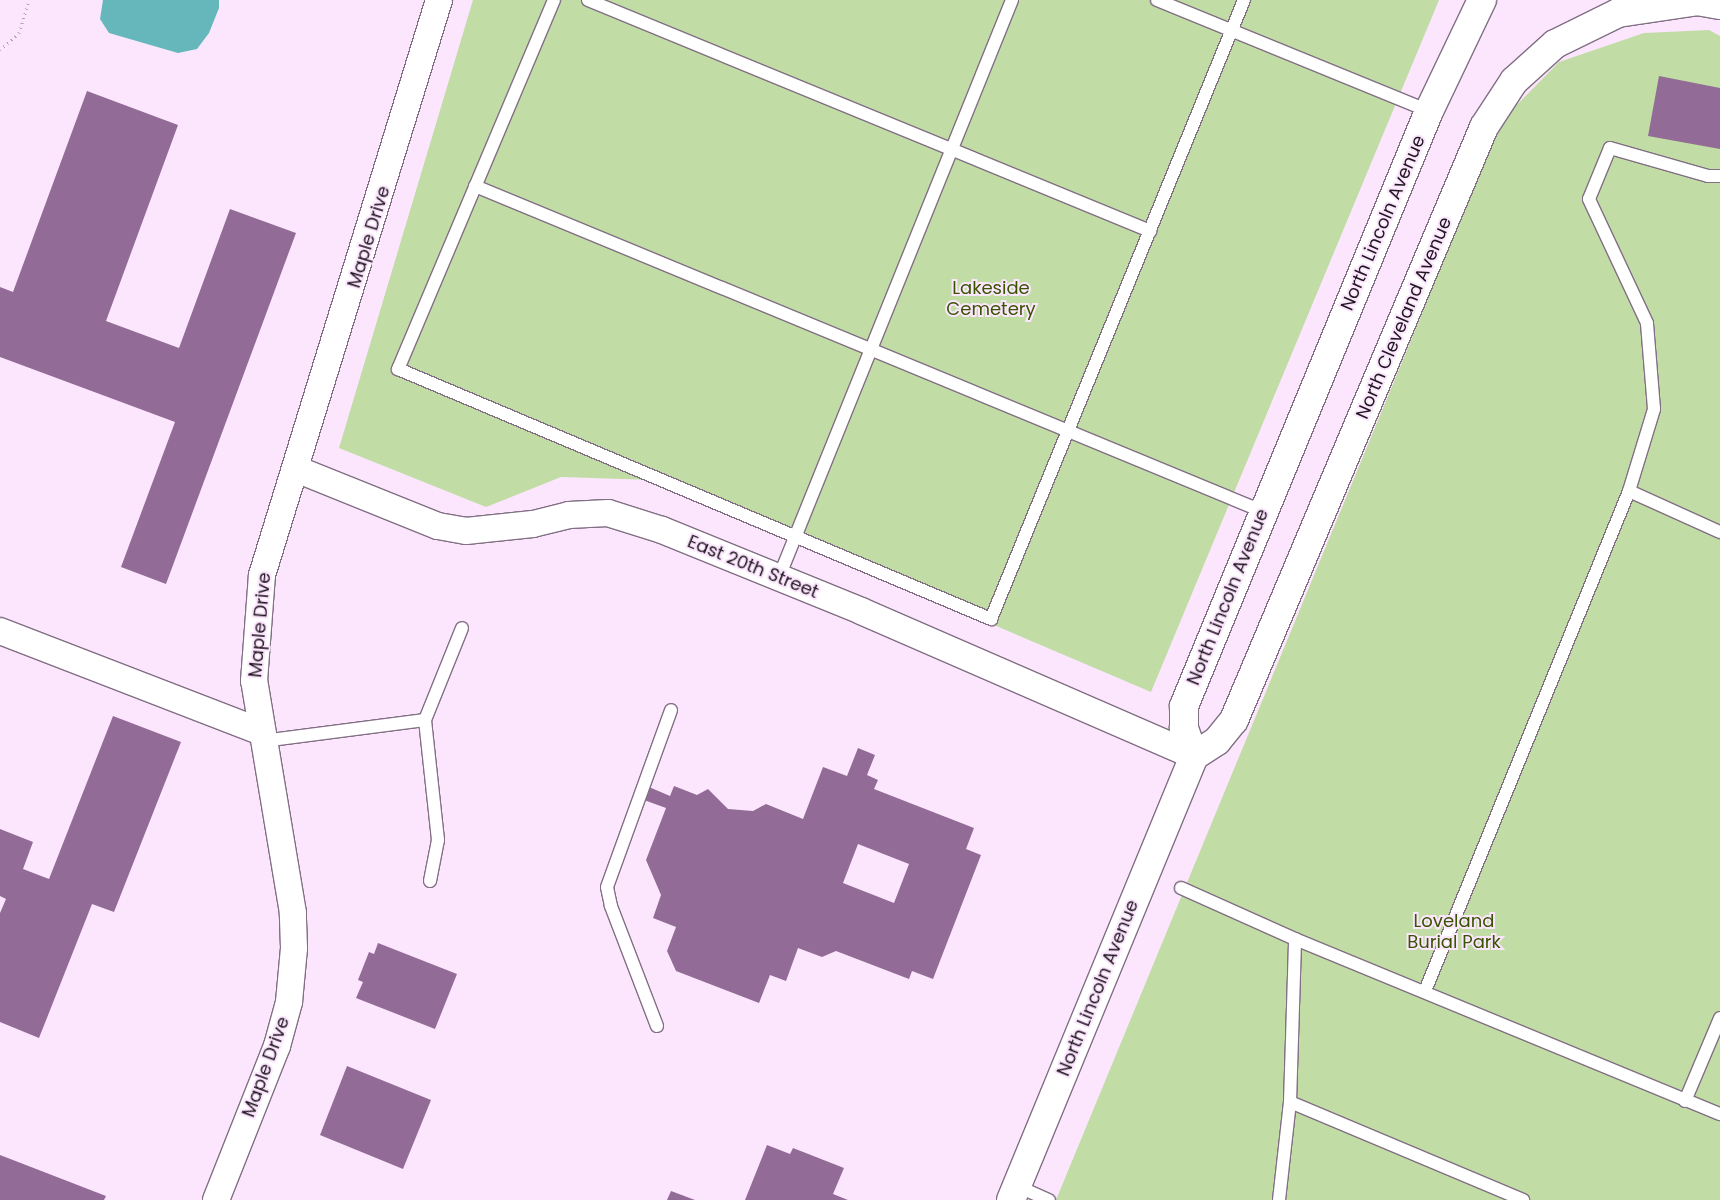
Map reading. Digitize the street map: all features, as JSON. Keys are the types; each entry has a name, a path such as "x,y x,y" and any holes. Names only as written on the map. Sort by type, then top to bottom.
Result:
{"highway":[{"name":"North Lincoln Avenue","path":"1014,1193 1194,756 1184,728 1184,706 1262,511 1429,111 1482,0"},
{"name":"North Cleveland Avenue","path":"1194,756 1217,740 1234,720 1484,127 1514,82 1555,44 1584,27 1618,13 1704,2"}],"street":[{"name":"Maple Drive","path":"216,1200 277,1046 289,1002 294,948 292,912 254,681 262,575 439,0"},
{"name":"East 20th Street","path":"296,469 438,526 466,531 533,524 568,514 608,513 662,530 779,577 1194,756"},
{"path":"0,631 262,737"}],"lane":[{"path":"554,0 398,369 991,619 1244,0"},
{"path":"588,0 1150,231"},
{"path":"779,577 1012,0"},
{"path":"1157,0 1429,111"},
{"path":"1425,991 1629,492 1654,409 1647,323 1589,199 1610,148 1708,176 1720,176"},
{"path":"476,186 1262,511"},
{"path":"1629,492 1720,532"},
{"path":"430,881 438,840 425,720 462,628"},
{"path":"658,1026 610,906 607,887 671,710"},
{"path":"262,737 425,720"},
{"path":"1181,888 1295,939 1720,1114"},
{"path":"1279,1200 1290,1102 1295,939"},
{"path":"1686,1101 1720,1018"},
{"path":"1290,1102 1523,1200"},
{"path":"1014,1193 1049,1200"}],"path":[{"path":"0,50 19,33 29,0"}],"green space":[{"name":"Lakeside Cemetery","path":"473,0 1439,0 1151,692 654,480 561,477 486,507 339,448"},
{"name":"Loveland Burial Park","path":"1709,30 1720,36 1720,1200 1056,1200 1502,120 1559,62 1644,33"}],"shaded area":[{"path":"103,0 219,0 219,8 209,33 197,49 178,53 109,33 100,19"}],"building":[{"path":"1659,76 1720,88 1720,149 1648,136"},
{"path":"87,91 178,125 106,321 179,348 230,209 296,233 166,584 121,567 175,422 0,357 0,287 13,292"},
{"path":"113,716 181,742 114,912 92,904 39,1038 0,1022 0,913 6,899 0,896 0,829 33,842 23,869 49,879"},
{"path":"858,748 875,755 867,775 878,780 874,789 974,828 966,849 981,855 933,979 912,971 909,979 836,951 822,957 798,948 786,981 770,975 759,1003 676,971 667,951 676,927 653,918 661,895 646,860 666,808 644,800 649,787 670,796 674,786 697,795 708,789 728,809 753,811 766,804 803,819 823,767 847,776","holes":["858,844 909,864 894,903 843,883"]},
{"path":"378,943 457,974 435,1029 356,998 363,982 358,980 369,952 374,954"},
{"path":"347,1066 431,1100 403,1169 320,1135"},
{"path":"767,1145 790,1154 793,1148 844,1168 833,1194 848,1200 745,1200"},
{"path":"0,1155 106,1196 104,1200 0,1200"},
{"path":"671,1191 695,1200 667,1200"}]}
